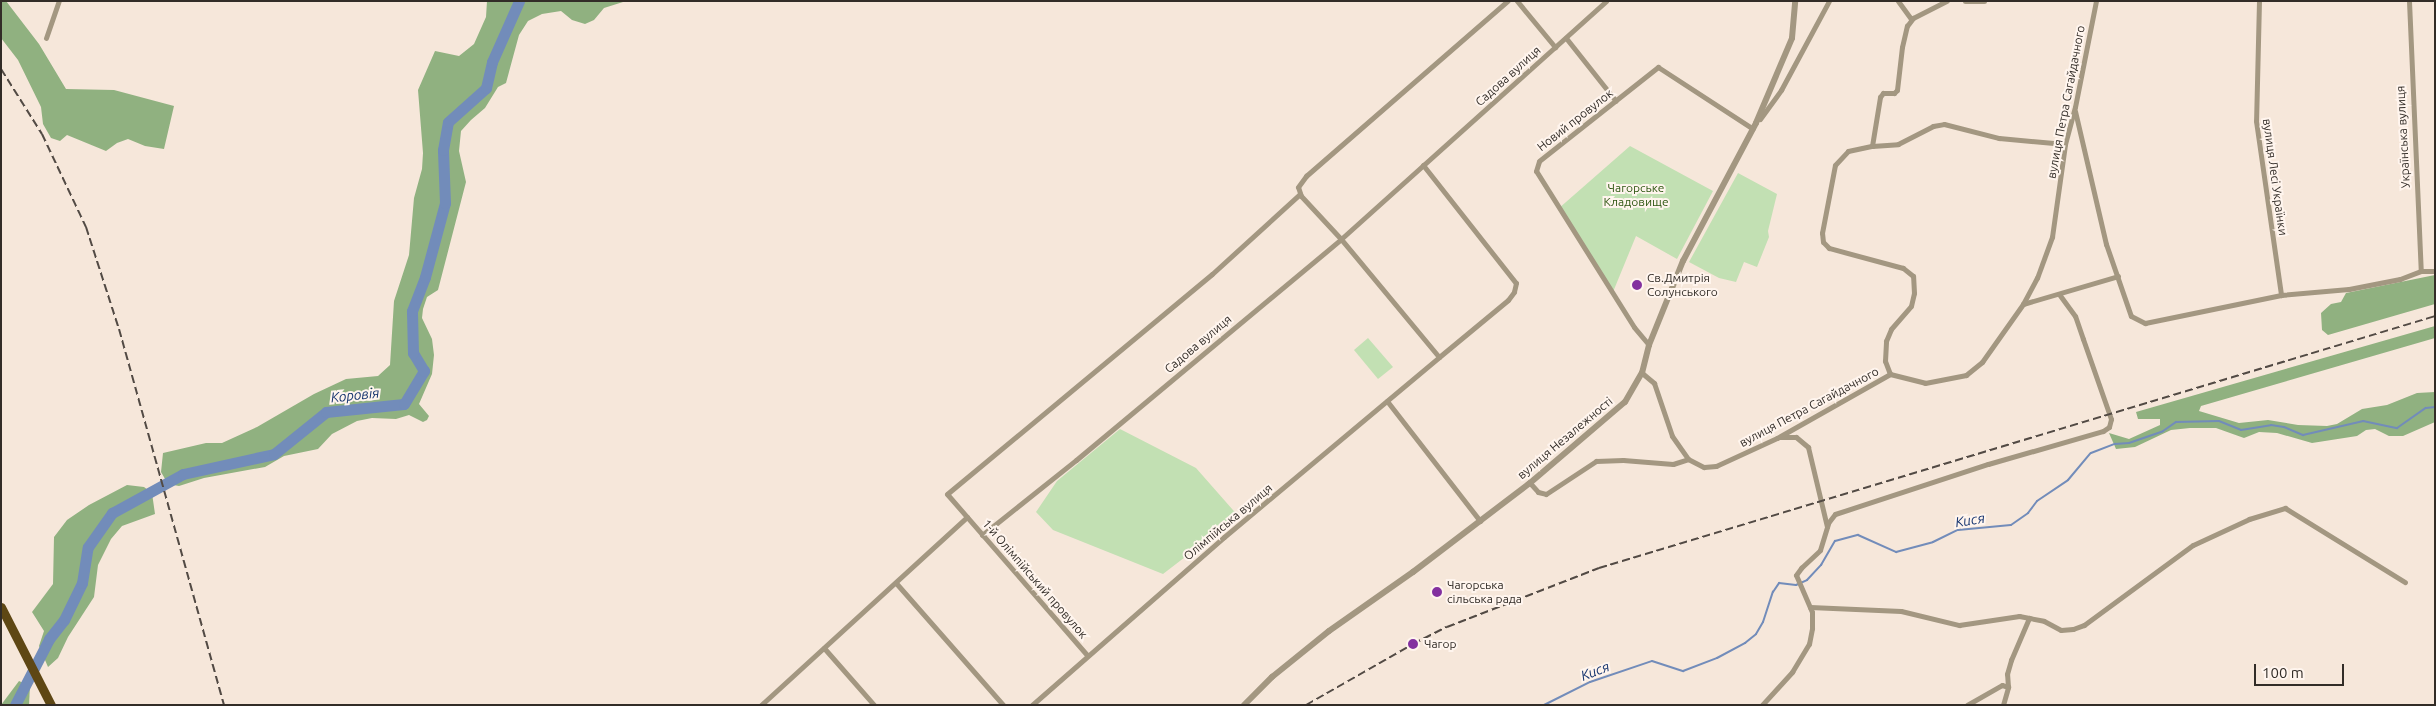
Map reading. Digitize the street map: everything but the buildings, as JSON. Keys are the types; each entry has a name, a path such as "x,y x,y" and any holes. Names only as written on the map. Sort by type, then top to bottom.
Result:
{"highway":[{"path":"1,607 50,702"}],"street":[{"path":"46,38 59,1"},
{"path":"1439,357 1341,239 1300,194 1299,186 1306,176 1506,1"},
{"path":"1517,1 1555,47"},
{"name":"Садова вулиця","path":"982,535 1076,460 1341,239 1606,1"},
{"name":"вулиця Незалежності","path":"1244,705 1272,677 1329,631 1530,483 1625,402 1642,373 1649,345 1683,261 1755,126 1792,38 1795,1"},
{"path":"1755,126 1781,90 1828,1"},
{"path":"1898,1 1911,19"},
{"path":"1872,146 1880,97 1884,92 1894,93 1897,90 1904,33 1911,19 1946,1"},
{"path":"1965,1 1984,1"},
{"name":"вулиця Петра Сагайдачного","path":"1688,459 1704,467 1716,466 1777,438 1890,374 1925,383 1966,375 1982,362 2022,304 2037,278 2052,237 2065,144 2075,107 2096,1"},
{"name":"вулиця Лесі Українки","path":"2259,1 2256,122 2281,295"},
{"name":"Українська вулиця","path":"2409,1 2421,272"},
{"path":"1566,38 1616,101"},
{"name":"Новий провулок","path":"1649,345 1634,327 1536,171 1539,161 1658,67 1755,126"},
{"path":"2075,107 2106,244 2131,316 2145,323 2281,295 2349,290 2400,279 2421,272 2435,271"},
{"path":"1890,374 1885,361 1886,341 1891,329 1911,306 1914,293 1914,276 1904,268 1829,248 1823,242 1822,237 1837,162 1848,152 1872,146 1898,144 1933,126 1944,124 1999,138 2065,144"},
{"name":"Олімпійська вулиця","path":"1032,705 1088,655 1508,300 1514,292 1516,283 1423,165"},
{"name":"1-й Олімпійський провулок","path":"1088,655 947,494 1212,274 1300,194"},
{"path":"2022,304 2118,276"},
{"path":"1762,705 1792,672 1806,651 1812,628 1810,606 1796,579 1798,571 1820,550 1827,527 1833,516 1844,509 2108,428 2111,419 2084,339 2074,316 2059,294"},
{"path":"1530,483 1538,492 1546,494 1596,461 1609,460 1673,464 1688,459 1672,436 1654,383 1642,373"},
{"path":"1387,401 1480,521"},
{"path":"1777,438 1796,437 1808,447 1827,527"},
{"path":"1810,606 1901,611 1956,624 2014,616 2044,621 2061,630 2078,628 2193,545 2249,519 2284,508 2405,582"},
{"path":"761,705 967,517"},
{"path":"896,583 1003,705"},
{"path":"2003,705 2008,687 2007,674 2011,660 2029,618"},
{"path":"824,648 874,705"},
{"path":"1967,705 2002,685 2008,687"}],"green space":[{"path":"1,1 6,1 39,44 66,89 114,90 174,106 164,149 145,146 128,139 117,143 106,151 67,135 60,141 51,138 43,124 41,107 18,60 1,38"},
{"path":"487,1 634,1 623,2 604,8 594,20 585,24 572,20 561,11 542,14 528,21 519,35 506,83 498,87 485,108 461,131 459,151 466,182 438,290 427,297 423,309 422,318 432,339 434,355 432,374 419,404 429,416 427,420 423,422 409,415 396,419 372,418 357,421 332,434 318,449 284,456 265,467 204,478 179,486 168,484 161,472 163,453 206,443 222,443 257,427 314,394 346,379 378,376 390,365 394,301 409,255 414,198 422,169 423,153 418,90 435,51 459,56 474,44 486,17"},
{"name":"Чагорське Кладовище","path":"1630,146 1713,191 1677,259 1636,236 1613,292 1558,209"},
{"path":"1738,173 1777,194 1768,231 1769,237 1757,267 1744,262 1736,282 1719,278 1689,262"},
{"path":"2435,275 2435,304 2328,335 2322,330 2321,313 2331,304 2341,302 2346,293"},
{"path":"2435,326 2435,338 2201,406 2199,411 2239,423 2268,420 2298,425 2327,426 2337,424 2362,409 2387,405 2417,393 2435,392 2435,422 2403,436 2389,436 2375,429 2366,430 2357,436 2312,443 2277,433 2259,432 2244,438 2216,428 2190,428 2171,430 2135,447 2116,449 2109,433 2129,439 2160,425 2160,419 2138,419 2136,412"},
{"path":"1368,338 1393,367 1378,379 1354,350"},
{"path":"1120,429 1196,468 1240,518 1218,537 1215,534 1163,574 1053,530 1036,512 1057,481"},
{"path":"127,485 144,487 152,493 155,514 122,526 111,539 98,565 94,597 68,637 58,658 48,667 39,646 44,631 32,612 53,584 54,537 67,520 89,505"},
{"path":"19,681 30,686 29,705 1,705"}],"waterway":[{"name":"Коровія","path":"15,705 49,639 64,620 82,583 88,547 112,513 183,474 274,454 326,412 404,404 424,371 413,353 412,311 425,277 445,203 443,150 448,122 486,88 492,62 519,1"},
{"name":"Кися","path":"1544,705 1590,682 1652,661 1683,671 1717,658 1745,643 1756,634 1763,622 1773,592 1779,583 1796,585 1807,580 1821,565 1835,541 1858,535 1896,552 1933,542 1958,530 2011,525 2028,513 2037,501 2068,480 2091,453 2115,444 2129,443 2163,431 2176,422 2219,421 2241,430 2271,425 2284,427 2303,435 2363,421 2397,428 2426,408 2435,407"}],"railway":[{"path":"1,69 42,134 86,227 119,329 224,705"},
{"path":"1306,705 1413,644 1447,627 1599,568 2435,316"}],"place":[{"name":"Св.Дмитрія Солунського","path":"1637,285"},
{"name":"Чагорська сільська рада","path":"1437,592"},
{"name":"Чагор","path":"1413,644"}]}
